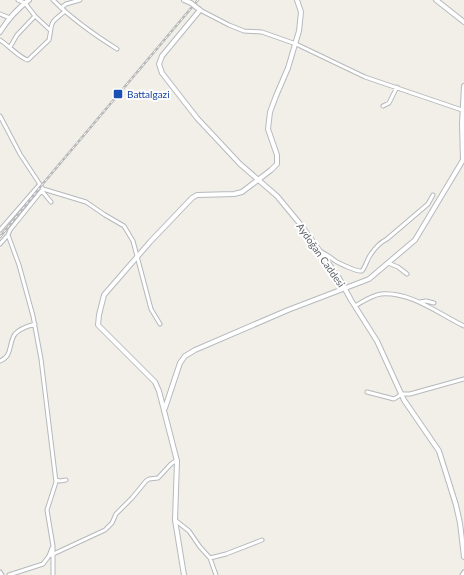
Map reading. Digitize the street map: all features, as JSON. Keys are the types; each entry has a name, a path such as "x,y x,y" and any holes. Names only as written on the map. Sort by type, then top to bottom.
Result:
{"street":[{"path":"18,0 25,3 35,16 50,30"},
{"path":"0,32 10,18 29,0"},
{"path":"53,0 64,12 94,35 116,49"},
{"path":"61,8 66,4 80,0"},
{"path":"184,0 191,2 198,9 229,25 244,30 262,32 296,44 365,77 462,110"},
{"path":"184,575 175,520 177,460 164,408 155,382 98,325 99,315 104,295 192,198 197,195 234,194 242,192 277,164 277,155 268,129 270,112 296,44 301,12 297,0"},
{"path":"436,0 464,22"},
{"name":"Aydoğan Caddesi","path":"198,9 162,56 159,64 162,73 197,118 240,164 277,196 301,225 346,289 377,341 402,394 439,451 456,505 460,523 464,557"},
{"path":"0,40 24,59 28,60 49,40 50,26 53,21 64,12"},
{"path":"0,14 10,18"},
{"path":"10,47 16,35 35,16"},
{"path":"164,408 180,363 185,356 195,350 319,297 346,289 369,279 415,240 463,160 462,110 464,86"},
{"path":"383,106 389,103 397,88"},
{"path":"0,116 20,154 51,202"},
{"path":"0,230 40,184"},
{"path":"42,190 86,202 124,226 133,242 151,309 160,324"},
{"path":"0,244 8,236 10,230 42,190"},
{"path":"320,251 327,254 335,261 358,272 362,271 365,268 370,254 382,242 388,239 428,204 432,195"},
{"path":"8,236 19,265 35,324 41,359 56,480 47,510 53,546 53,575"},
{"path":"388,262 407,274"},
{"path":"355,306 379,294 405,296 420,302 464,326"},
{"path":"420,302 426,301 434,303"},
{"path":"0,361 10,353 11,343 16,333 35,324"},
{"path":"367,392 394,399 402,394 410,394 464,379"},
{"path":"49,556 105,530 112,523 116,514 146,481 149,479 158,478 171,464 177,460"},
{"path":"56,480 66,480"},
{"path":"175,520 189,531 210,558 216,575"},
{"path":"210,558 226,554 262,540"},
{"path":"9,575 43,564 49,556 53,546"}],"railway":[{"path":"0,237 41,186 198,0"}],"place":[{"name":"Battalgazi","path":"118,94"}]}
